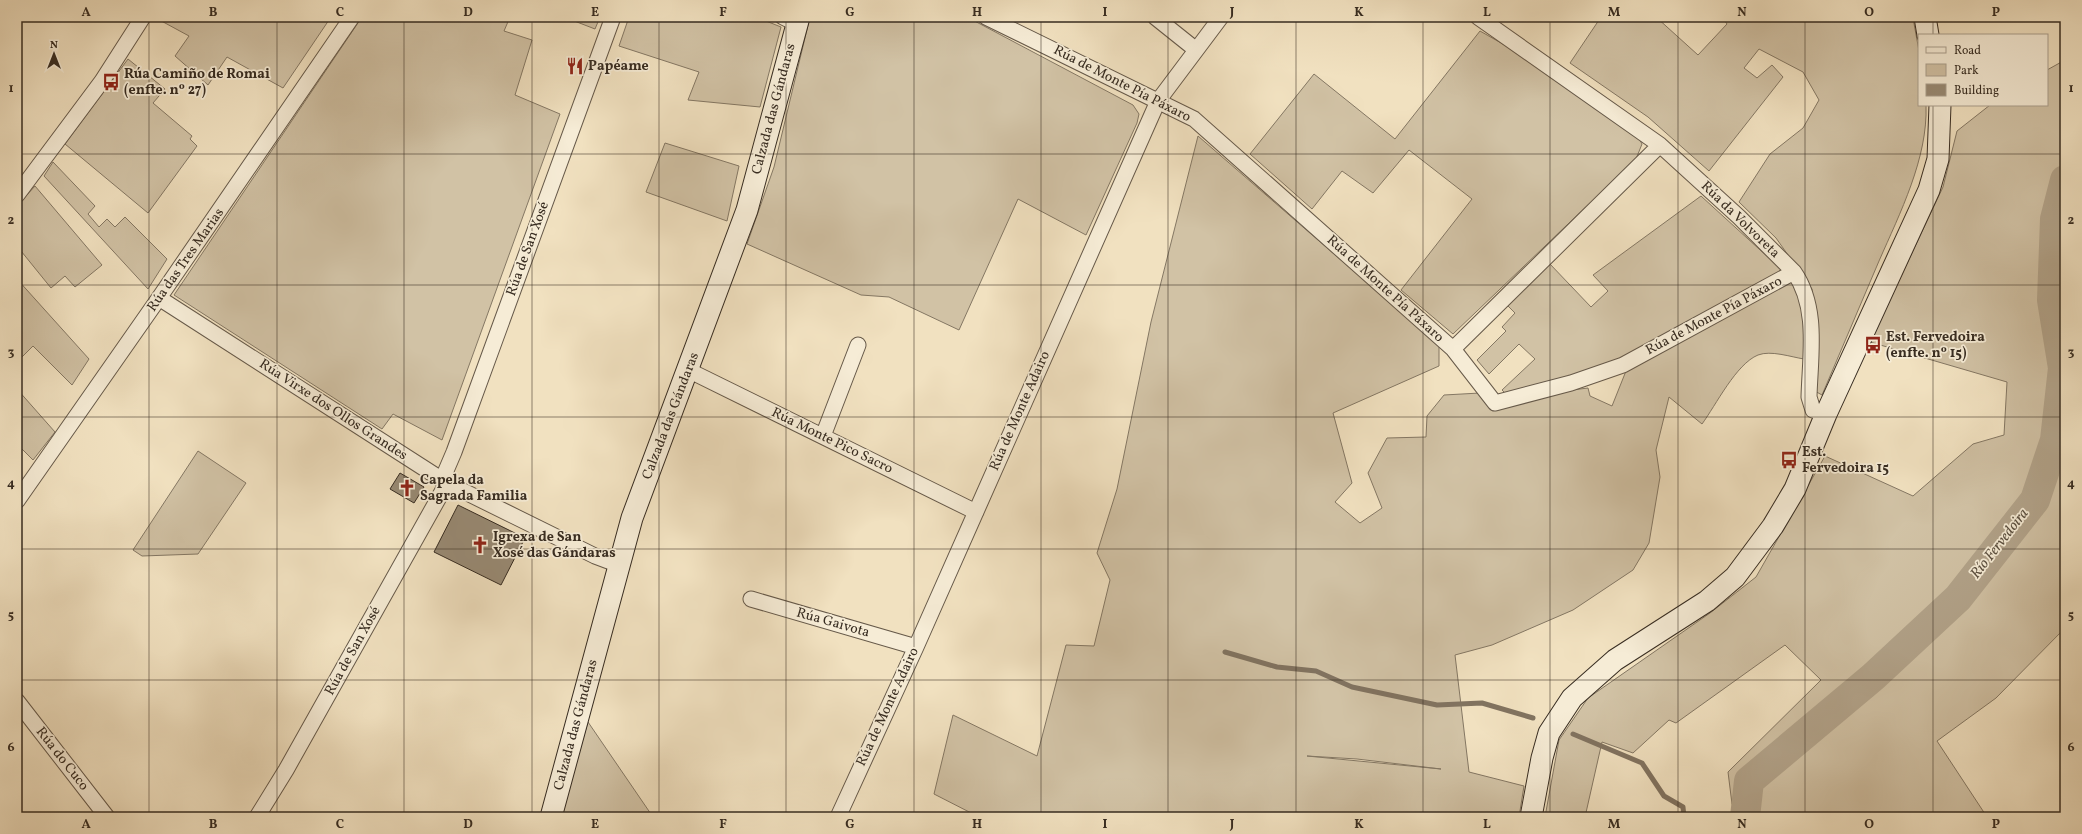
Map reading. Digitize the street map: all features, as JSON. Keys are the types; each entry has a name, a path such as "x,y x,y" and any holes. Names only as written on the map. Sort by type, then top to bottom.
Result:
{"main road":[{"path":"1925,17 1928,34"},
{"name":"Calzada das Gándaras","path":"551,817 632,518 747,210 793,19"},
{"path":"1531,817 1542,758 1549,733 1572,698 1615,660 1707,601 1736,577 1765,538 1795,489 1826,414 1929,190 1938,159 1940,106"}],"street":[{"path":"17,195 102,81 143,17"},
{"name":"Rúa das Tres Marias","path":"17,501 160,298 352,17"},
{"name":"Rúa de San Xosé","path":"257,817 286,770 444,482 613,17"},
{"name":"Rúa de Monte Pía Páxaro","path":"986,17 1194,119 1453,349 1495,403 1571,383 1623,365 1794,272"},
{"path":"1154,17 1195,49"},
{"name":"Rúa de Monte Adairo","path":"838,817 916,647 1158,101 1195,49 1221,17"},
{"name":"Rúa da Volvoreta","path":"1478,17 1660,145 1738,217 1794,272 1800,282 1811,313 1809,397 1813,410 1826,414"},
{"path":"1453,349 1660,145"},
{"name":"Rúa Virxe dos Ollos Grandes","path":"160,298 444,482 595,556 620,565"},
{"path":"823,436 858,345"},
{"name":"Rúa Monte Pico Sacro","path":"688,370 976,512"},
{"name":"Rúa Gaivota","path":"751,598 916,647"},
{"name":"Rúa do Cuco","path":"17,701 107,817"}],"green space":[{"path":"154,17 331,17 283,88 227,57 208,85 175,56 189,36"},
{"path":"362,17 510,17 504,31 532,40 515,95 560,114 442,440 393,414 382,429 174,295"},
{"path":"564,17 600,17 595,29"},
{"path":"629,17 756,17 781,27 760,107 688,100 699,72 619,46"},
{"path":"810,17 967,17 1133,105 1139,114 1137,123 1086,235 1018,199 959,330 889,297 861,295 747,244 774,167"},
{"path":"1601,17 1656,17 1698,55 1727,24 1722,17 1913,18 1918,46 1918,106 1926,106 1925,125 1918,165 1904,205 1822,395 1813,390 1815,319 1812,289 1776,238 1739,202 1770,154 1803,128 1819,100 1803,72 1759,49 1744,68 1757,78 1772,65 1783,77 1709,171 1648,117 1570,63"},
{"path":"1480,31 1517,52 1636,133 1642,144 1636,159 1453,334 1401,290 1472,199 1409,150 1373,193 1342,171 1312,209 1250,154 1314,74 1395,139"},
{"path":"128,59 165,89 153,103 192,136 190,139 197,146 148,213 65,144"},
{"path":"2065,60 2065,628 1996,698 1937,741 1987,817 1740,817 1732,804 1728,772 1821,680 1785,645 1676,723 1669,720 1633,753 1602,742 1585,817 1545,817 1559,740 1588,698 1710,613 1756,577 1825,456 1913,496 1973,444 2004,435 2007,382 1870,342 1943,187 1957,131 1989,106 2048,106 2048,69"},
{"path":"1198,136 1439,345 1439,366 1333,413 1352,483 1335,502 1360,523 1382,508 1368,473 1387,438 1426,437 1427,416 1444,395 1480,393 1493,406 1540,394 1588,388 1590,396 1612,406 1628,366 1791,281 1799,291 1803,311 1804,359 1769,353 1758,355 1750,360 1734,376 1702,424 1669,397 1656,450 1660,477 1649,543 1633,570 1573,610 1492,645 1455,655 1469,772 1524,786 1519,817 979,817 934,794 953,715 1037,756 1066,645 1094,646 1110,580 1097,553 1117,489 1151,322","holes":["1307,756 1357,759 1441,769"]},
{"path":"665,143 739,166 727,221 646,192"},
{"path":"53,162 95,206 88,214 99,227 107,219 115,227 125,217 167,259 148,289 44,176"},
{"path":"35,186 102,265 75,287 65,276 51,288 17,246 17,206"},
{"path":"1701,196 1782,270 1610,366 1509,397 1502,390 1535,359 1519,344 1489,374 1477,360 1506,331 1502,327 1515,313 1507,305 1549,263 1591,307 1608,291 1593,275"},
{"path":"17,279 89,359 72,385 33,346 17,362"},
{"path":"17,389 55,432 33,460 17,444"},
{"path":"198,451 246,483 198,554 142,556 133,550"},
{"path":"588,722 653,817 560,817"}],"building":[{"name":"Capela da Sagrada Familia","path":"400,473 424,487 414,503 390,489"},
{"name":"Igrexa de San Xosé das Gándaras","path":"458,505 525,538 501,585 434,552"}],"waterway":[{"name":"Río Fervedoira","path":"1745,817 1749,781 1873,677 1958,598 2035,500 2055,440 2063,368 2052,300 2055,219 2065,180"},
{"path":"1225,652 1277,667 1316,671 1352,687 1437,705 1482,703 1533,718"},
{"path":"1573,734 1642,763 1664,796 1683,807 1684,817"}],"place":[{"name":"Papéame","path":"575,66"},
{"name":"Rúa Camiño de Romai (enfte. nº 27)","path":"111,82"},
{"name":"Est. Fervedoira (enfte. nº 15)","path":"1873,345"},
{"name":"Est. Fervedoira 15","path":"1789,460"},
{"name":"Capela da Sagrada Familia","path":"407,488"},
{"name":"Igrexa de San Xosé das Gándaras","path":"480,545"}]}
